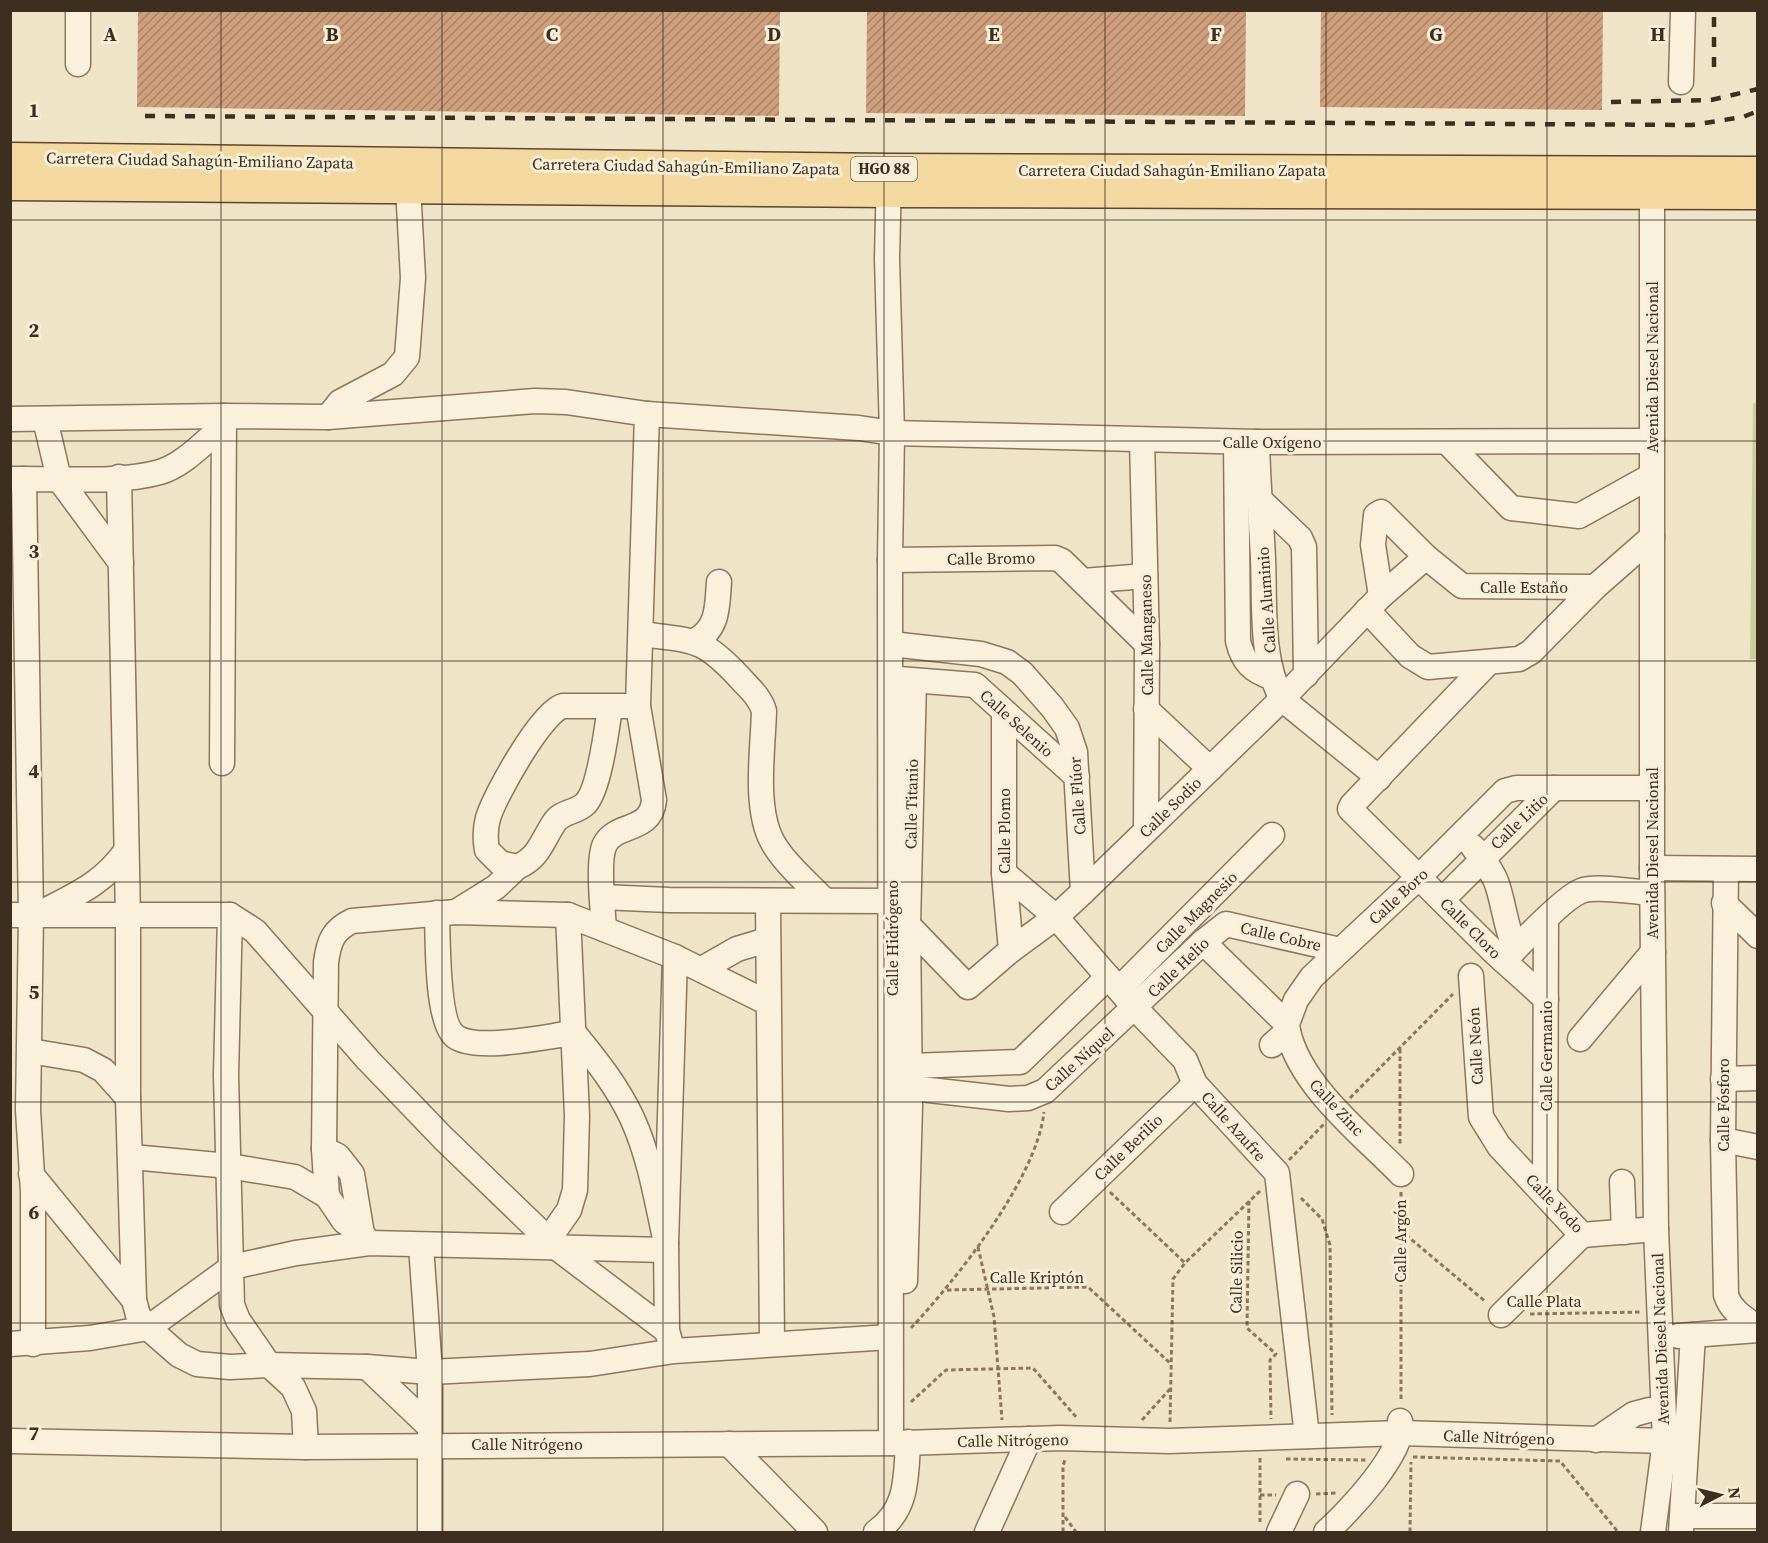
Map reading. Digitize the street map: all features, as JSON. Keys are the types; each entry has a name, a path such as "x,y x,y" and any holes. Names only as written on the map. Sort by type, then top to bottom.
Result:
{"main road":[{"name":"Carretera Ciudad Sahagún-Emiliano Zapata","path":"10,158 889,180"},
{"name":"Carretera Ciudad Sahagún-Emiliano Zapata","path":"1652,183 1758,172"},
{"name":"Carretera Ciudad Sahagún-Emiliano Zapata","path":"10,185 408,188 889,180 1652,183 1758,194"}],"street":[{"path":"78,10 78,64"},
{"path":"1681,82 1683,10"},
{"name":"Calle Hidrógeno","path":"889,180 892,433 891,644 902,680 892,901 906,1087 897,1337 901,1443"},
{"name":"Avenida Diesel Nacional","path":"1652,183 1652,893 1656,1229 1665,1441 1653,1533"},
{"path":"328,417 340,402 393,374 407,357 413,278 408,188"},
{"name":"Calle Oxígeno","path":"10,419 224,421 328,417 535,401 566,402 647,414 859,428 892,433 1246,442 1652,441"},
{"path":"604,929 603,850 606,842 648,819 653,811 654,800 638,706 647,414"},
{"path":"45,419 52,459 59,479 121,563"},
{"path":"224,421 190,453 161,472 119,477 17,479 30,1051 22,1344 148,1328 232,1267 366,1238 421,1246 552,1244 666,1247"},
{"path":"222,764 224,421"},
{"name":"Calle Manganeso","path":"1142,440 1147,644 1146,829"},
{"path":"1246,442 1238,641 1241,654 1250,667 1379,778"},
{"name":"Calle Aluminio","path":"1246,442 1259,499 1266,622 1277,688"},
{"path":"1447,442 1510,508 1579,516 1651,476"},
{"path":"119,477 128,916 128,1098 132,1157 134,1300 138,1315 148,1328 179,1355 197,1364 230,1367 268,1365 366,1367 430,1372 590,1364 670,1341 772,1344 897,1337 903,1409 901,1443 906,1492 886,1525 876,1533"},
{"path":"1259,499 1300,538 1304,547 1306,675"},
{"name":"Calle Estaño","path":"1374,603 1373,545 1376,515 1381,512 1450,578 1469,587 1595,586"},
{"path":"1374,603 1421,664 1439,667 1488,663 1526,656 1595,586 1652,537"},
{"name":"Calle Bromo","path":"890,560 1043,556 1062,561 1147,644"},
{"name":"Calle Sodio","path":"908,925 968,987 1011,950 1056,917 1210,769 1277,688 1306,675 1374,603 1426,557"},
{"path":"1083,581 1145,576"},
{"path":"695,641 709,632 714,625 719,582"},
{"path":"641,634 695,641 714,651 761,701 764,711 764,822 778,850 824,900"},
{"name":"Calle Flúor","path":"891,644 981,654 1007,662 1022,673 1066,728 1075,752 1083,891"},
{"name":"Calle Cloro","path":"1488,663 1352,805 1350,810 1442,900 1510,955 1546,999"},
{"name":"Calle Selenio","path":"902,680 975,686 1077,777"},
{"name":"Calle Titanio","path":"902,680 908,925 906,1087"},
{"path":"517,867 500,863 487,850 487,820 495,798 534,735 553,710 563,706 638,706"},
{"path":"446,913 496,887 517,867 538,854 560,816 584,805 590,798 602,758 610,707"},
{"path":"1146,709 1210,769"},
{"name":"Calle Plomo","path":"1004,712 1004,873 1011,950"},
{"name":"Calle Boro","path":"1282,1033 1296,1000 1311,977 1419,877 1505,791 1516,788 1554,788"},
{"name":"Calle Litio","path":"1442,900 1554,788 1652,788"},
{"path":"1463,833 1482,858 1497,884 1508,932 1510,955"},
{"name":"Calle Magnesio","path":"906,1087 1020,1062 1113,983 1272,835"},
{"path":"27,915 98,882 112,871 126,851"},
{"path":"1652,868 1758,869"},
{"name":"Calle Fósforo","path":"1726,869 1723,1079 1726,1295 1729,1304 1739,1315 1758,1329"},
{"name":"Calle Azufre","path":"1004,873 1056,917 1135,1008 1185,1060 1196,1083 1276,1173 1307,1436"},
{"path":"1510,955 1546,919 1583,890 1652,893"},
{"path":"602,897 892,901"},
{"path":"768,901 772,1344"},
{"path":"1724,903 1758,936"},
{"path":"446,913 442,1005 451,1033 457,1038 475,1043 574,1034"},
{"path":"327,1196 324,1149 329,942 339,927 352,921 375,917 446,913 568,915 675,957 768,1003"},
{"path":"27,915 230,915 255,931 368,1060 443,1138 552,1244 670,1341"},
{"path":"230,915 226,1056 232,1305 238,1320 268,1365 293,1387 304,1411 306,1447"},
{"path":"552,1244 569,1210 574,1190 577,1116 568,915"},
{"name":"Calle Germanio","path":"1545,1193 1546,919"},
{"name":"Calle Cobre","path":"1222,926 1226,924 1340,950"},
{"name":"Calle Helio","path":"1135,1008 1222,926"},
{"path":"702,969 737,949 767,940"},
{"name":"Calle Zinc","path":"1203,942 1282,1033 1315,1086 1401,1174"},
{"path":"1580,1039 1653,952"},
{"path":"670,1341 666,1247 675,957"},
{"name":"Calle Neón","path":"1470,976 1481,1117"},
{"name":"Calle Níquel","path":"906,1087 1009,1099 1028,1098 1045,1091 1135,1008"},
{"path":"574,1034 605,1071 632,1118 650,1172 666,1247"},
{"path":"30,1051 84,1060 103,1070 128,1098"},
{"path":"10,1075 28,1110"},
{"path":"1723,1079 1758,1078"},
{"name":"Calle Berilio","path":"1062,1212 1196,1083"},
{"name":"Calle Yodo","path":"1481,1117 1487,1131 1499,1146 1582,1235 1656,1229"},
{"path":"1723,1140 1758,1147"},
{"path":"324,1149 338,1156 352,1174 366,1238"},
{"path":"132,1157 229,1166 295,1177 327,1196 344,1221 366,1238"},
{"path":"25,1181 134,1300"},
{"path":"1622,1182 1624,1232"},
{"path":"1501,1315 1582,1235"},
{"path":"421,1246 430,1372 429,1533"},
{"path":"1660,1338 1758,1329"},
{"path":"1693,1335 1683,1524 1758,1516"},
{"path":"366,1367 430,1435"},
{"path":"1596,1440 1634,1414 1649,1410"},
{"path":"1326,1533 1368,1488 1389,1460 1401,1427"},
{"name":"Calle Nitrógeno","path":"10,1441 306,1447 430,1435 729,1444 901,1443 1029,1439 1169,1441 1339,1435 1401,1427 1596,1440 1665,1441"},
{"path":"987,1533 1029,1439"},
{"path":"729,1444 814,1533"},
{"path":"1279,1533 1297,1494"}],"path":[{"name":"Calle Argón","path":"1400,1049 1401,1427"},
{"path":"897,1337 947,1290 978,1247 1018,1183 1042,1132 1045,1091"},
{"path":"1096,1178 1185,1263"},
{"path":"1299,1197 1322,1220 1330,1245 1339,1435"},
{"name":"Calle Silicio","path":"1250,1201 1247,1328 1276,1354 1270,1360 1272,1436"},
{"name":"Calle Plata","path":"1400,1230 1501,1315 1646,1311"},
{"path":"978,1247 989,1290 999,1369 1003,1440"},
{"path":"1169,1441 1173,1279"},
{"name":"Calle Kriptón","path":"947,1290 1088,1287 1170,1363"},
{"path":"903,1409 946,1370 1033,1368 1095,1439"},
{"path":"1123,1440 1171,1388"},
{"path":"1410,1533 1411,1457 1560,1461 1618,1533"},
{"path":"1260,1458 1260,1533"},
{"path":"1063,1533 1064,1460"},
{"path":"1064,1515 1076,1533"}],"green space":[{"path":"1753,403 1758,403 1757,659 1750,659"}],"building":[{"path":"138,10 780,10 779,116 137,107"},
{"path":"867,10 1246,10 1245,116 866,113"},
{"path":"1321,10 1603,10 1602,110 1320,107"}],"railway":[{"path":"1714,10 1714,67"},
{"path":"1611,102 1711,100 1758,89"},
{"path":"145,116 1692,125 1743,117 1758,111"}]}
